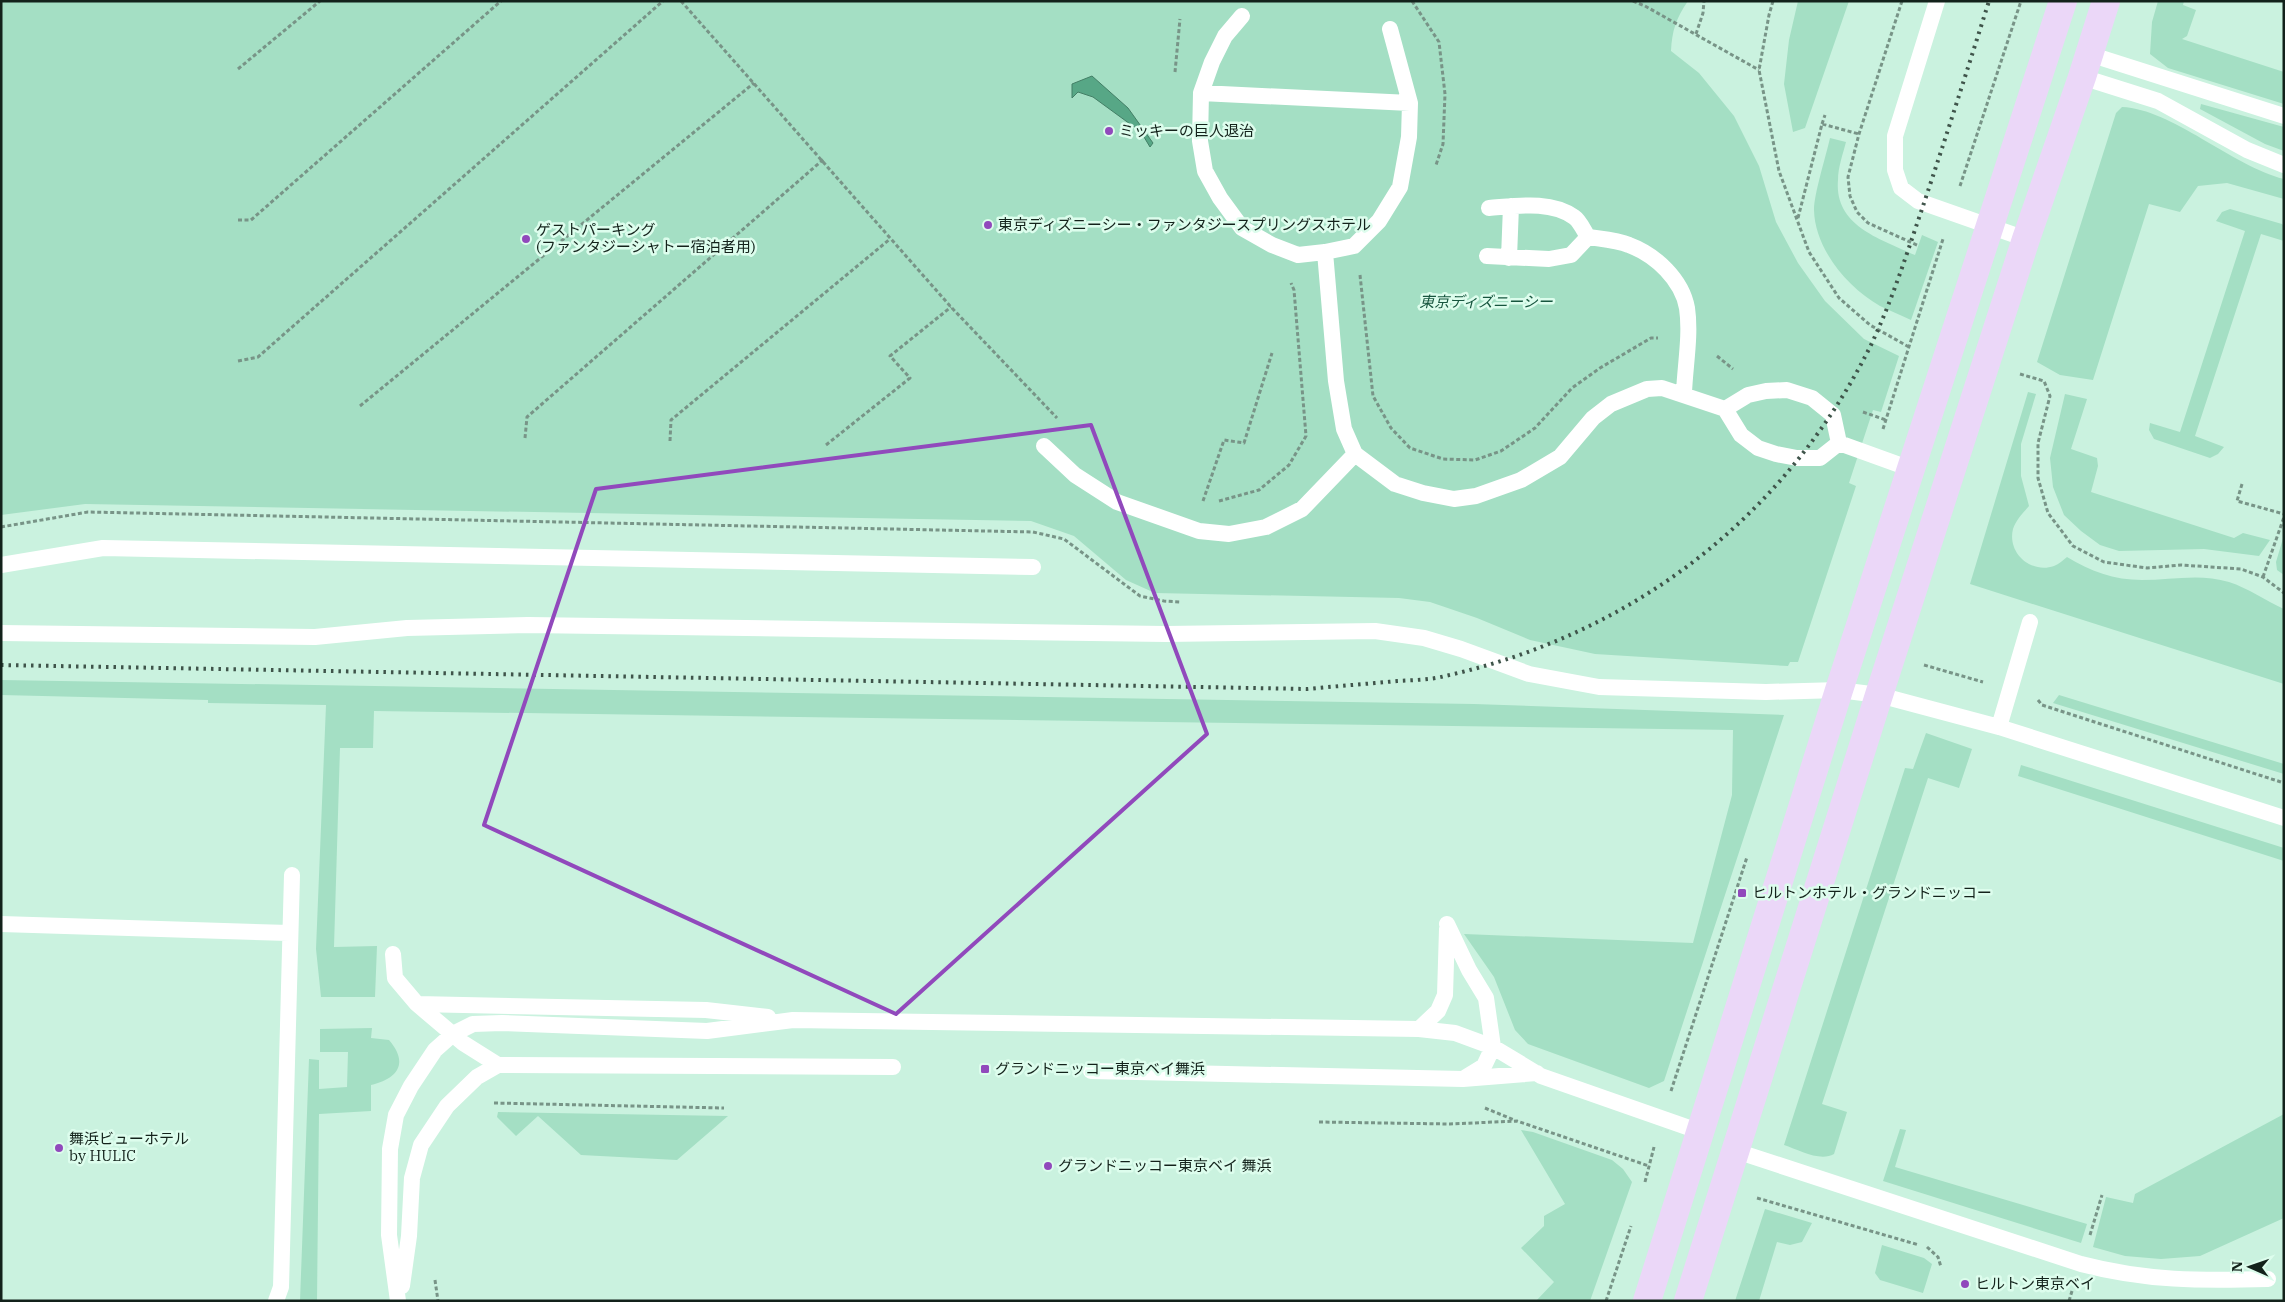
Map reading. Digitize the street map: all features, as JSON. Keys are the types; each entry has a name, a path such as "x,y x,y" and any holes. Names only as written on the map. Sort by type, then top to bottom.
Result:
{"street":[{"path":"1647,1301 1702,1132 1838,690 2063,1"},
{"path":"1688,1301 1879,695 2026,238 2086,66 2106,1"}],"lane":[{"path":"1937,1 1895,136 1895,170 1901,188 1918,201 2026,238"},
{"path":"1242,16 1225,36 1212,62 1201,93 1200,140 1205,172 1220,198 1242,228 1272,245 1298,255 1354,246 1379,221 1400,187 1409,137 1410,103 1390,29"},
{"path":"2086,66 2284,116"},
{"path":"2086,66 2158,101 2247,150 2284,165"},
{"path":"1201,93 1410,103"},
{"path":"1489,208 1534,205 1554,208 1576,218 1588,237 1627,244 1643,250 1659,261 1670,275 1687,307 1684,393"},
{"path":"1509,258 1511,206"},
{"path":"1487,256 1549,259 1571,255 1588,237"},
{"path":"1325,252 1336,381 1344,429 1356,454 1395,484 1423,494 1454,499 1476,496 1521,480 1560,456 1593,418 1611,404 1647,389 1662,388 1684,393 1725,409 1741,435 1758,448 1776,454 1797,458 1820,458 1839,443"},
{"path":"1725,409 1748,395 1766,391 1786,390 1812,398 1833,415 1839,443"},
{"path":"1839,443 1911,469"},
{"path":"1044,446 1075,475 1117,502 1199,531 1229,534 1266,528 1302,509 1356,454"},
{"path":"1,565 104,548 1033,567"},
{"path":"1999,727 2030,622"},
{"path":"1,633 315,638 406,628 528,625 1166,634 1375,631 1424,638 1461,649 1529,674 1599,687 1766,692 1838,690 1879,695 1999,727 2284,818"},
{"path":"276,1301 281,1286 292,875"},
{"path":"1,924 289,933"},
{"path":"1419,1029 1438,1011 1446,995 1447,924 1468,970 1486,998 1493,1047 1484,1066 1463,1079"},
{"path":"393,954 395,978 417,1004 478,1054 498,1065 892,1067"},
{"path":"417,1004 706,1010 793,1020 1419,1029 1455,1033 1493,1047 1537,1073 1702,1132"},
{"path":"399,1301 389,1235 390,1149 396,1116 411,1086 435,1050 453,1034 473,1024 502,1023 707,1031 793,1020"},
{"path":"399,1301 409,1236 412,1178 421,1145 447,1106 477,1077 498,1065"},
{"path":"1091,1071 1463,1079 1537,1073"},
{"path":"1736,1151 2081,1264 2113,1272 2172,1280 2268,1278"}],"path":[{"path":"238,69 320,1"},
{"path":"238,220 251,220 500,1"},
{"path":"238,361 258,357 663,1"},
{"path":"681,1 890,240 1059,420"},
{"path":"1412,1 1439,42 1445,94 1443,144 1435,170"},
{"path":"1633,1 1645,4 1759,70"},
{"path":"1696,34 1703,13 1704,1"},
{"path":"1773,1 1759,70 1779,171 1809,252 1839,298 1870,325 1901,343 1947,359"},
{"path":"1877,80 1902,1"},
{"path":"1174,81 1180,19"},
{"path":"360,406 754,83"},
{"path":"1798,218 1825,115"},
{"path":"1822,124 1859,134"},
{"path":"525,438 527,417 826,158"},
{"path":"670,441 671,420 890,240"},
{"path":"1362,270 1360,277 1373,396 1391,428 1410,448 1443,459 1475,460 1502,451 1535,428 1572,388 1600,368 1650,338 1709,343 1719,360 1736,372"},
{"path":"1194,497 1203,501 1223,501 1260,490 1289,465 1306,436 1294,290 1288,276"},
{"path":"826,445 910,378 890,356 951,307"},
{"path":"1203,501 1224,440 1244,443 1272,353"},
{"path":"2020,374 2044,381 2050,396 2038,443 2038,478 2048,513 2073,546 2104,562 2147,568 2181,566 2241,569 2262,577 2284,593"},
{"path":"1862,412 1886,420"},
{"path":"2242,484 2237,501 2284,516 2262,577"},
{"path":"1923,665 2034,696 2042,705 2284,783"},
{"path":"484,1103 724,1108"},
{"path":"1319,1122 1450,1124 1517,1121 1649,1166"},
{"path":"1749,1196 1930,1248 1938,1257 1941,1266"},
{"path":"434,1274 435,1292 438,1301"}],"highlighted area":[{"path":"1091,425 1207,734 896,1014 484,825 596,489"}],"green space":[{"name":"東京ディズニーシー","path":"1,1 1688,1 1675,25 1671,51 1699,73 1734,116 1759,166 1776,222 1798,263 1825,301 1864,339 1899,356 1881,412 1873,410 1849,483 1856,486 1798,662 1790,662 1788,666 1595,654 1530,640 1477,618 1430,602 1399,598 1155,593 1126,580 1074,536 1031,521 85,504 1,515"},
{"path":"1798,1 1849,1 1805,128 1793,132 1784,84 1789,40"},
{"path":"2158,1 2184,1 2183,5 2196,10 2187,36 2182,39 2284,72 2284,104 2168,68 2150,54 2152,22"},
{"path":"2201,104 2284,127 2284,151 2265,144 2200,109"},
{"path":"2122,107 2141,110 2161,117 2244,163 2284,179 2284,199 2227,183 2198,186 2180,212 2149,204 2093,380 2060,375 2037,362 2116,113"},
{"path":"1830,138 1846,142 1839,170 1839,196 1844,209 1852,220 1862,229 1915,255 1922,235 1938,242 1911,320 1880,306 1856,288 1835,266 1820,239 1814,210 1818,185"},
{"path":"2230,209 2282,224 2284,226 2284,241 2261,234 2195,436 2224,447 2218,454 2210,458 2154,439 2149,430 2150,423 2180,432 2245,231 2216,221 2222,212"},
{"path":"2028,392 2036,394 2021,444 2021,476 2029,506 2016,523 2012,538 2017,553 2023,560 2037,567 2045,568 2056,565 2067,557 2093,570 2132,580 2207,578 2229,582 2243,588 2284,609 2284,684 1970,584"},
{"path":"2065,394 2087,399 2071,449 2097,458 2098,466 2091,492 2234,538 2243,533 2270,540 2259,556 2204,549 2119,551 2100,545 2081,531 2064,515 2053,487 2050,458"},
{"path":"2284,535 2284,575 2277,570 2276,562"},
{"path":"1,680 1474,704 1784,715 1664,1081 1649,1088 1528,1044 1515,1030 1494,977 1464,934 1693,943 1732,795 1733,730 374,711 373,748 340,748 334,947 377,946 375,997 321,997 316,949 326,705 208,703 208,700 1,695"},
{"path":"2059,695 2284,764 2284,774 2053,703"},
{"path":"1926,733 1972,749 1959,788 1928,778 1822,1104 1847,1112 1834,1154 1822,1157 1816,1156 1784,1145 1905,768 1913,769"},
{"path":"2021,765 2284,848 2284,861 2018,776"},
{"path":"372,1028 371,1038 389,1040 395,1048 399,1063 398,1069 388,1079 371,1085 371,1111 319,1114 317,1301 300,1301 309,1059 319,1060 319,1089 347,1087 348,1052 320,1052 320,1029"},
{"path":"498,1112 728,1116 677,1160 581,1155 538,1116 516,1136 497,1117"},
{"path":"2284,1114 2284,1218 2200,1256 2161,1259 2125,1256 2093,1247 2106,1197 2133,1203 2135,1194"},
{"path":"1900,1129 1906,1130 1895,1167 2087,1224 2081,1243 1883,1181"},
{"path":"1521,1130 1533,1132 1612,1160 1623,1169 1632,1182 1590,1301 1536,1301 1554,1282 1521,1248 1544,1226 1544,1216 1565,1204"},
{"path":"1765,1209 1812,1223 1802,1242 1790,1245 1777,1242 1759,1301 1735,1301"},
{"path":"1882,1245 1924,1258 1932,1264 1923,1293 1880,1280 1875,1273"}],"shaded area":[{"path":"1092,76 1128,108 1153,143 1150,147 1141,132 1093,97 1078,92 1072,98 1072,84"}],"railway":[{"path":"1,665 1307,689 1421,680 1445,676 1513,657 1578,632 1638,599 1695,561 1746,516 1793,466 1834,410 1869,349 1891,297 1931,183 1989,1"}],"place":[{"name":"ミッキーの巨人退治","path":"1109,131"},
{"name":"東京ディズニーシー・ファンタジースプリングスホテル","path":"988,225"},
{"name":"ゲストパーキング (ファンタジーシャトー宿泊者用)","path":"526,239"},
{"name":"ヒルトンホテル・グランドニッコー","path":"1742,893"},
{"name":"グランドニッコー東京ベイ舞浜","path":"985,1069"},
{"name":"舞浜ビューホテル by HULIC","path":"59,1148"},
{"name":"グランドニッコー東京ベイ 舞浜","path":"1048,1166"},
{"name":"ヒルトン東京ベイ","path":"1965,1284"}]}
